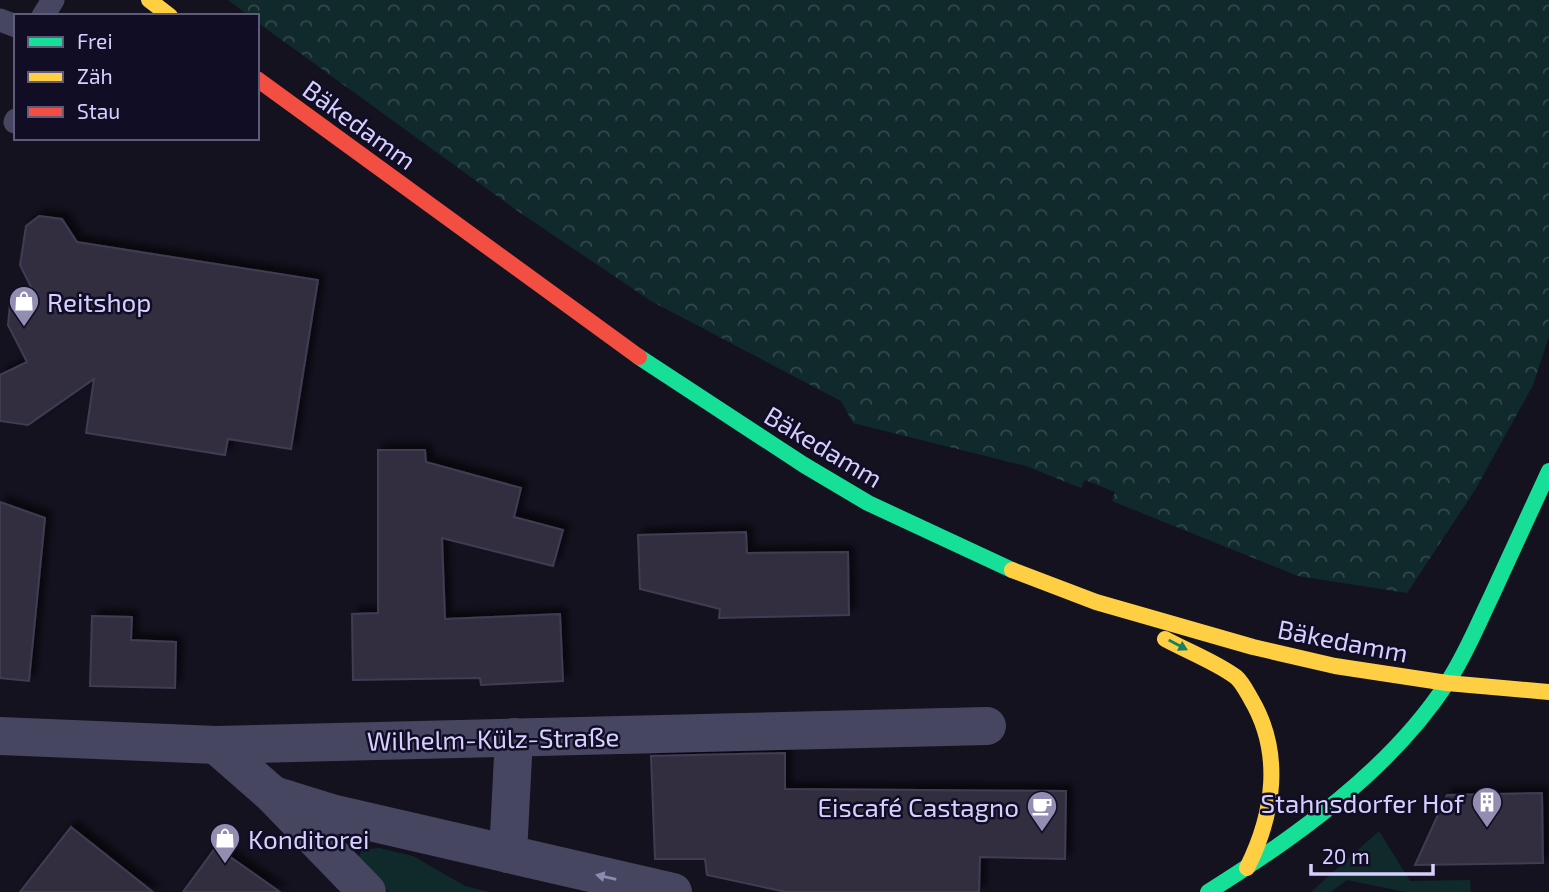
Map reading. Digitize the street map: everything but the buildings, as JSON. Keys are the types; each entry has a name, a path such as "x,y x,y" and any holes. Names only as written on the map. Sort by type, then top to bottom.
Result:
{"street":[{"path":"149,0 167,14"},
{"name":"Bäkedamm","path":"259,80 636,355 804,465 868,503 1020,573 1096,602 1309,661 1447,683"},
{"path":"1208,892 1247,868 1361,780 1411,732 1447,683 1482,619 1549,471"},
{"path":"1096,602 1238,678 1259,713 1268,744 1271,787 1261,839 1247,868"},
{"path":"1447,683 1549,692"},
{"name":"Wilhelm-Külz-Straße","path":"0,736 216,745 987,726"},
{"path":"508,854 514,737"},
{"path":"216,745 273,795 366,892"},
{"path":"273,795 331,813 673,892"}],"green space":[{"path":"228,0 1549,0 1549,336 1533,385 1475,490 1407,593 1298,576 1112,501 1115,492 1085,480 1081,488 1026,466 853,423 841,401 651,301 519,212 259,23 259,14 246,14"},
{"path":"1379,831 1410,881 1470,880 1471,892 1405,892 1347,880 1331,892 1311,892"},
{"path":"379,848 413,856 465,886 490,892 389,892 357,860 362,850"}],"traffic: fast":[{"path":"639,357 804,465 868,503 1012,570"},
{"path":"1208,892 1274,849 1339,800 1370,773 1424,714 1465,652 1549,471"}],"traffic: slow":[{"path":"149,0 167,14"},
{"path":"1012,570 1096,602 1253,647 1335,666 1447,683 1549,692"},
{"path":"1165,639 1236,677 1246,690 1261,720 1268,741 1271,784 1264,826 1247,868"}],"traffic: jam":[{"path":"259,80 639,357"}],"place":[{"name":"Reitshop","path":"24,328"},
{"name":"Stahnsdorfer Hof","path":"1487,829"},
{"name":"Eiscafé Castagno","path":"1042,833"},
{"name":"Konditorei","path":"225,865"}]}
